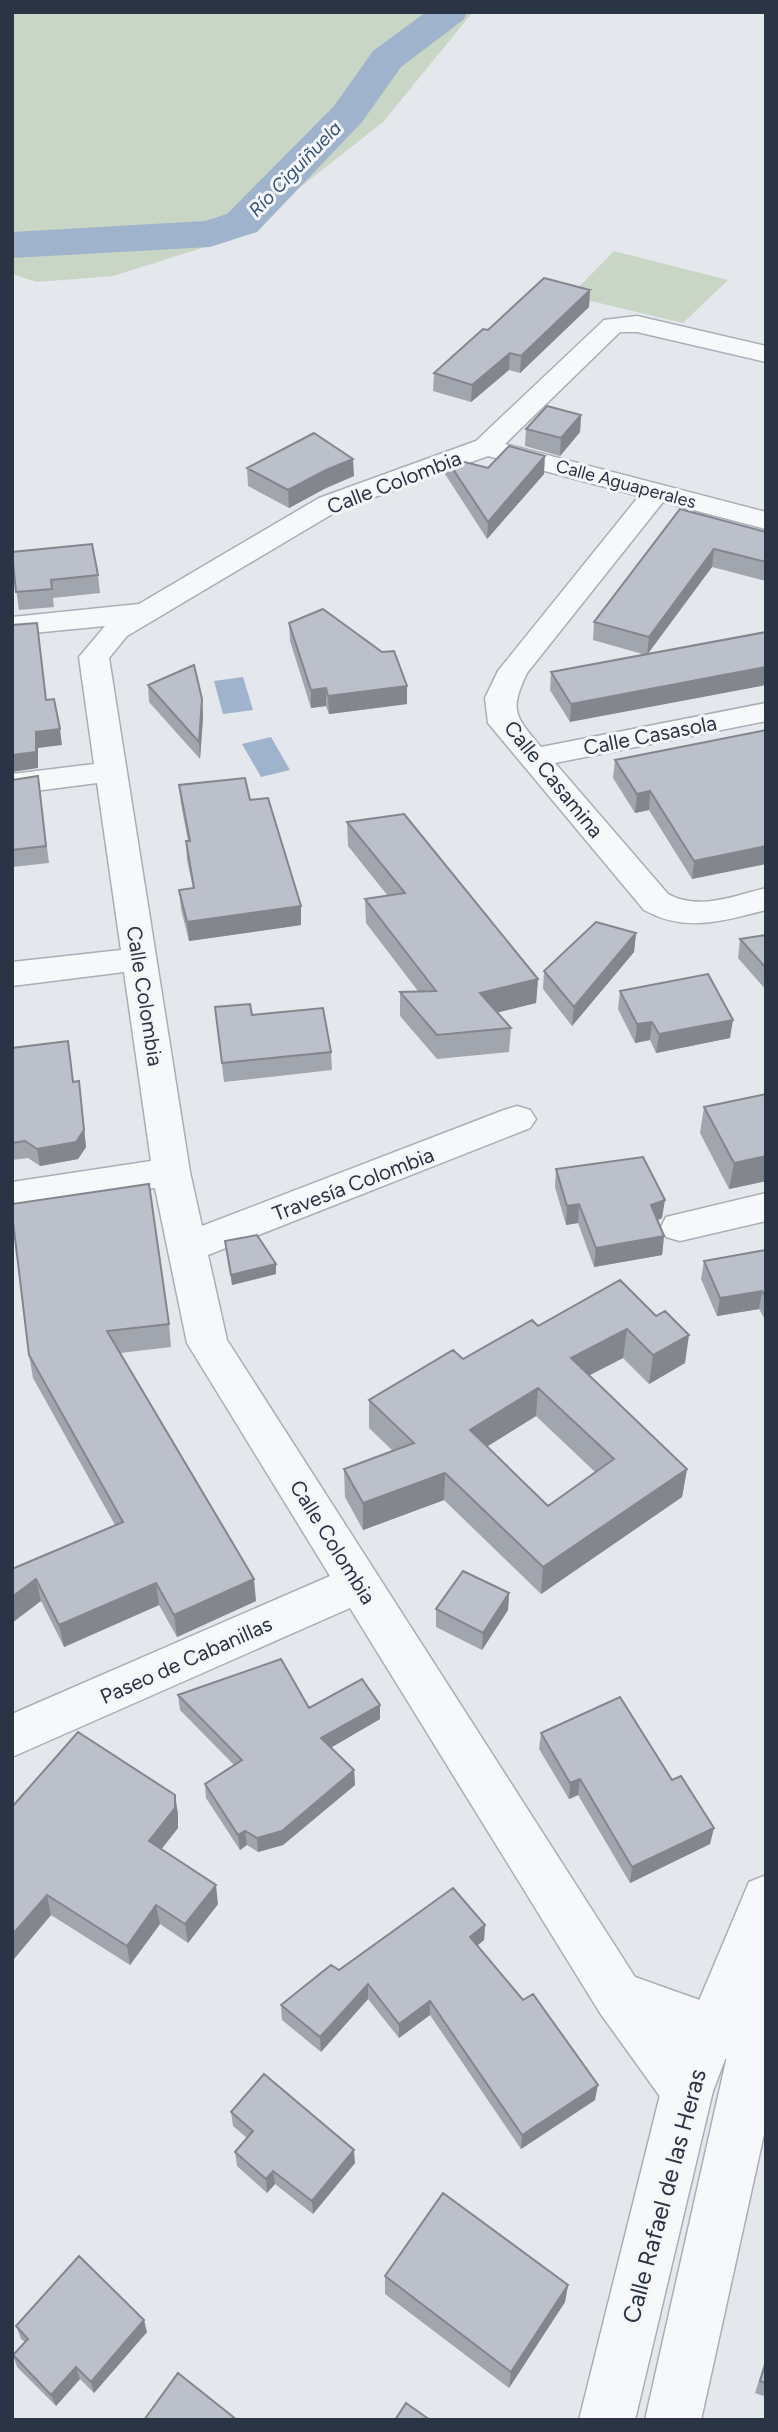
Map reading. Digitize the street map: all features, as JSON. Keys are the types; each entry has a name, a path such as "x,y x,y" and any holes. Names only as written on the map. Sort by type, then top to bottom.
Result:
{"street":[{"name":"Calle Colombia","path":"687,2091 618,1996 207,1343 171,1172 94,657 117,630 329,504 485,447 613,325 637,324 766,354"},
{"name":"Calle Aguaperales","path":"485,447 766,521"},
{"name":"Calle Casamina","path":"657,492 513,671 500,698 504,723 656,902 667,910 695,914 766,900"},
{"path":"12,626 147,612"},
{"name":"Calle Casasola","path":"534,758 766,712"},
{"path":"12,784 110,772"},
{"path":"12,974 139,959"},
{"name":"Travesía Colombia","path":"187,1247 517,1119"},
{"path":"12,1196 171,1172"},
{"path":"680,1227 766,1207"},
{"name":"Paseo de Cabanillas","path":"12,1736 359,1584"},
{"name":"Calle Rafael de las Heras","path":"673,2420 744,2106 734,2036 766,1898"},
{"name":"Calle Rafael de las Heras","path":"607,2420 687,2091 734,2036 766,1987"},
{"path":"618,1996 734,2036"}],"green space":[{"path":"12,12 473,12 383,122 237,237 113,276 37,282 12,274"},
{"path":"614,251 728,280 683,323 570,296"}],"water":[{"path":"243,677 253,710 223,714 214,681"},
{"path":"271,737 290,770 261,777 242,744"}],"building":[{"path":"544,278 590,290 521,356 510,353 472,385 434,373 483,329 488,330"},
{"path":"547,406 581,415 561,438 526,429"},
{"path":"314,433 353,459 288,490 247,468"},
{"path":"509,446 545,456 488,522 445,457 488,468"},
{"path":"680,509 766,532 766,562 714,549 649,637 594,622"},
{"path":"92,544 98,575 51,580 52,589 16,592 12,552"},
{"path":"323,609 382,652 394,651 407,686 328,696 326,688 311,690 289,623"},
{"path":"37,623 46,700 54,699 60,729 36,732 36,752 12,755 12,625"},
{"path":"766,632 766,667 571,704 551,672"},
{"path":"194,665 202,699 199,742 148,685"},
{"path":"766,730 766,846 694,861 650,791 637,794 615,760"},
{"path":"38,776 46,846 12,850 12,780"},
{"path":"245,778 250,800 268,798 301,906 187,922 179,890 194,888 186,841 190,841 179,785"},
{"path":"404,814 538,979 480,993 511,1028 437,1035 400,992 436,991 365,899 405,893 347,822"},
{"path":"596,922 636,933 574,1007 544,971"},
{"path":"766,935 766,968 740,939"},
{"path":"708,974 733,1020 659,1034 652,1022 637,1024 620,991"},
{"path":"250,1004 252,1015 323,1008 331,1052 222,1063 215,1007"},
{"path":"68,1041 73,1082 79,1081 84,1130 76,1142 37,1149 25,1141 12,1143 12,1048"},
{"path":"766,1094 766,1156 734,1163 704,1107"},
{"path":"643,1157 665,1200 651,1205 664,1236 596,1248 579,1204 567,1206 556,1169"},
{"path":"149,1184 169,1324 107,1331 254,1579 174,1615 156,1583 59,1625 36,1579 12,1597 12,1569 123,1522 29,1355 12,1204"},
{"path":"257,1235 276,1264 231,1275 225,1241"},
{"path":"766,1250 766,1297 762,1291 720,1298 704,1261"},
{"path":"620,1280 656,1316 665,1311 689,1335 653,1355 627,1329 571,1358 687,1469 543,1567 445,1473 363,1503 344,1469 414,1443 369,1400 453,1350 463,1359 532,1320 538,1326","holes":["538,1388 614,1459 548,1506 470,1430"]},
{"path":"463,1571 509,1593 483,1633 436,1609"},
{"path":"281,1659 309,1708 362,1679 380,1705 321,1738 354,1770 282,1831 257,1838 245,1831 238,1835 205,1784 242,1760 178,1695"},
{"path":"620,1697 672,1780 681,1776 714,1828 632,1867 580,1779 570,1783 541,1733"},
{"path":"78,1732 175,1795 175,1808 149,1841 216,1885 185,1924 156,1905 127,1946 47,1895 12,1935 12,1807"},
{"path":"453,1888 485,1925 470,1937 523,2000 533,1994 598,2085 522,2135 430,2001 399,2024 368,1984 320,2037 281,2005 331,1965 339,1970"},
{"path":"264,2074 354,2150 312,2201 273,2171 266,2179 235,2152 253,2131 231,2112"},
{"path":"443,2193 568,2285 511,2372 385,2276"},
{"path":"79,2256 144,2320 91,2382 76,2367 51,2395 13,2355 28,2339 16,2326"},
{"path":"766,2362 766,2383 760,2381"},
{"path":"178,2373 237,2420 144,2420"},
{"path":"406,2403 430,2420 395,2420"}],"waterway":[{"name":"Río Ciguiñuela","path":"12,245 210,234 242,223 348,114 387,59 450,12"}]}
